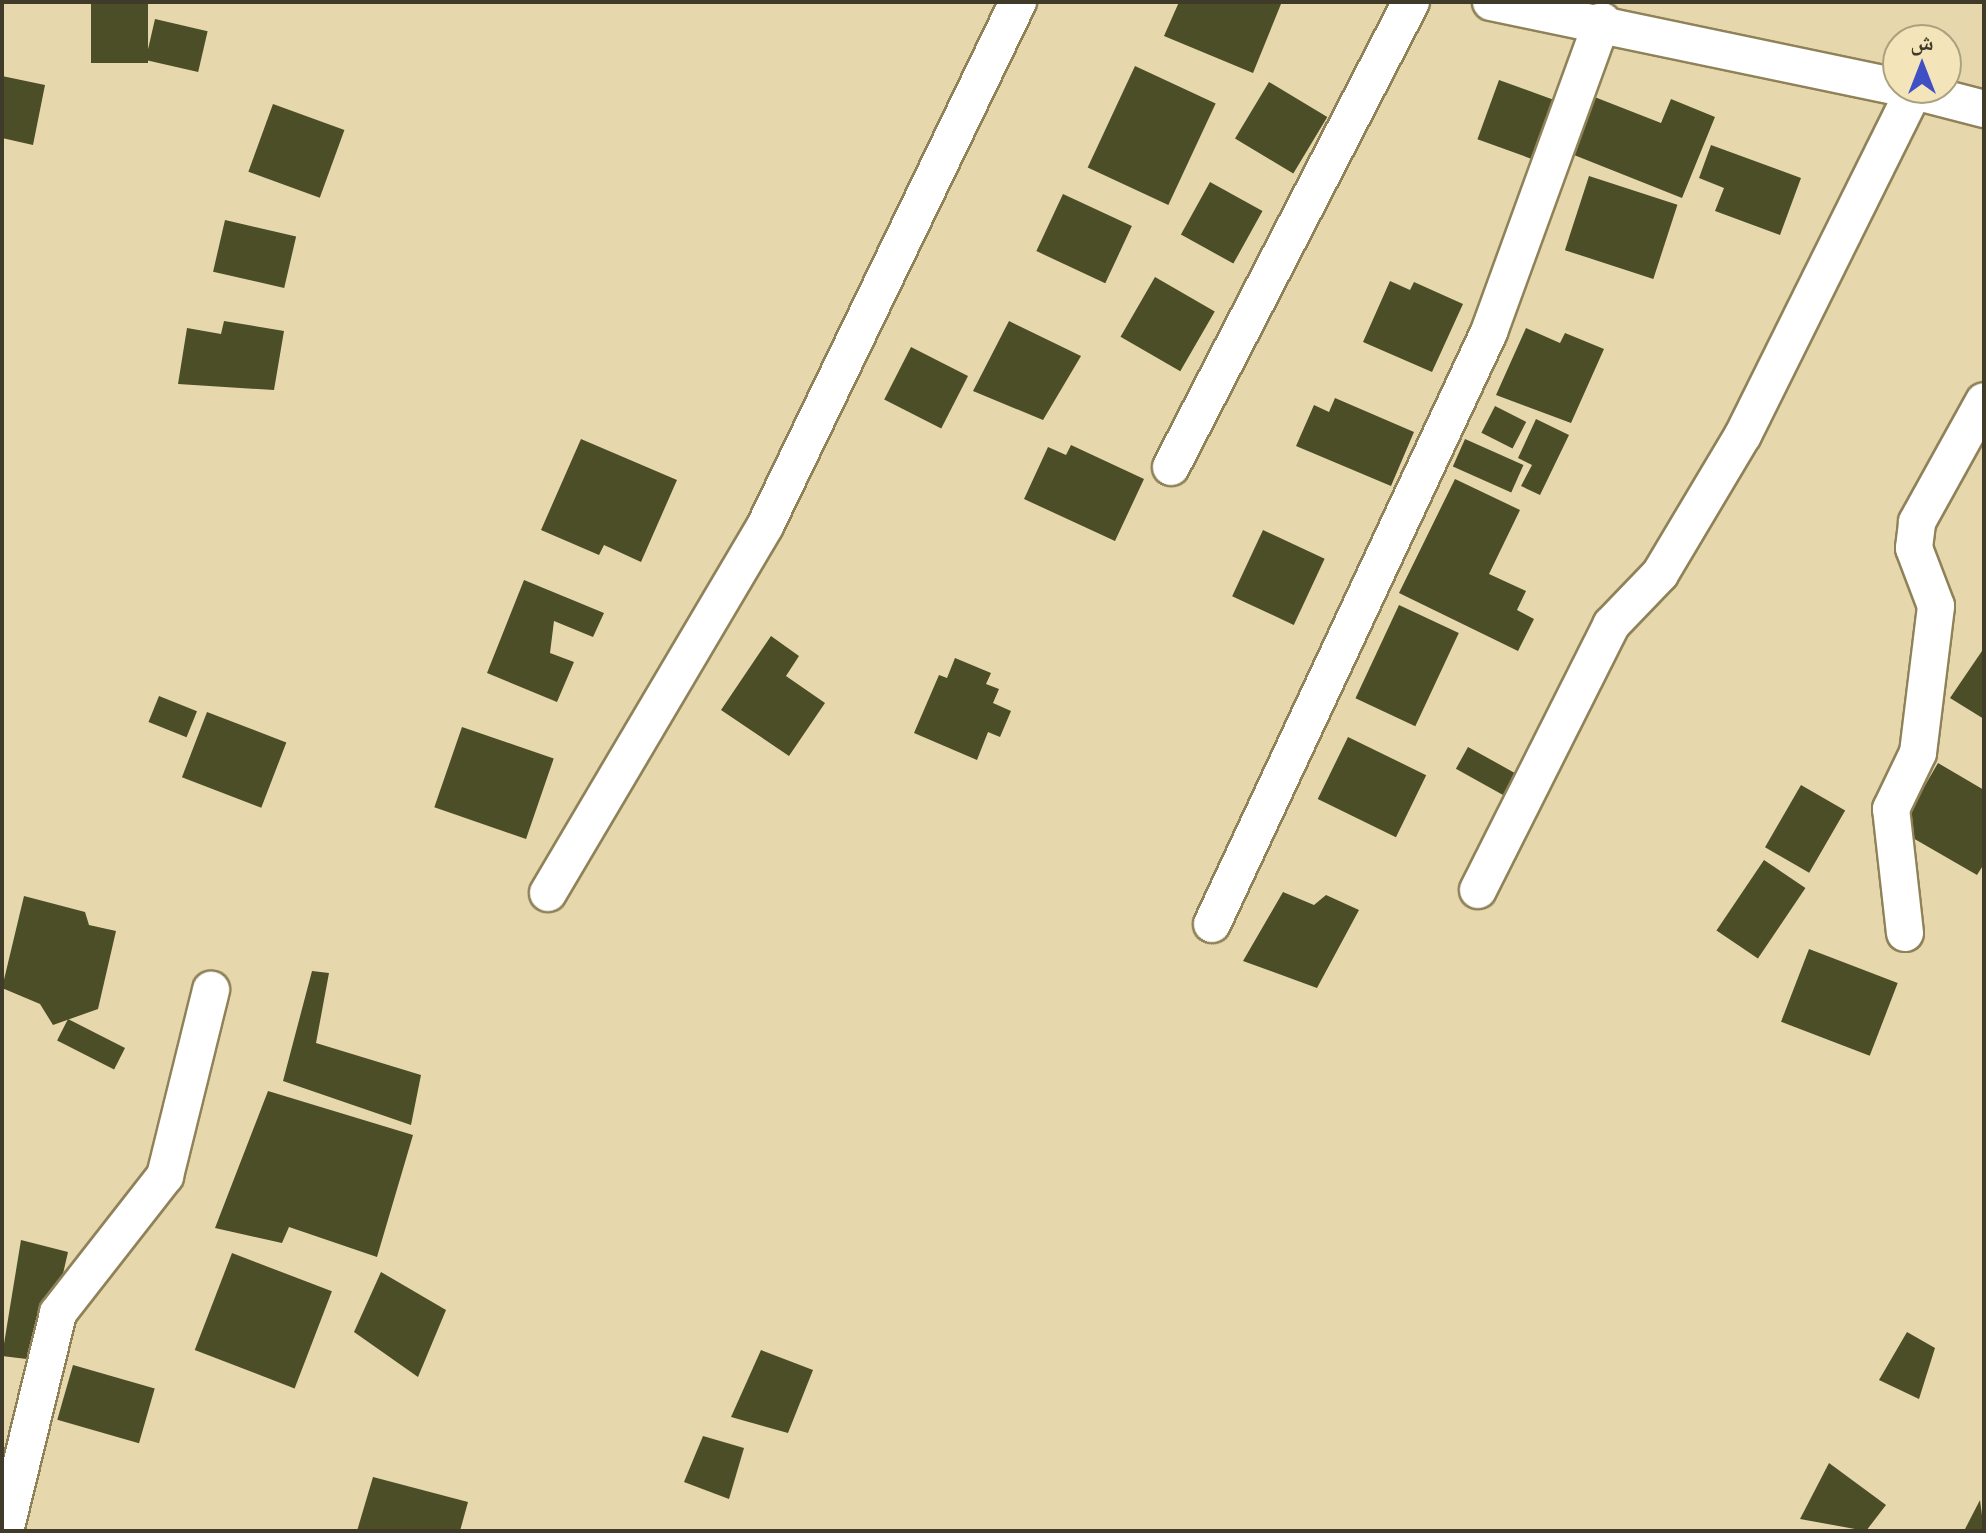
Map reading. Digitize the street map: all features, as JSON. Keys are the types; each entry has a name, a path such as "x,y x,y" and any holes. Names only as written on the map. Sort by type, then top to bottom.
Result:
{"street":[{"path":"548,893 765,526 1018,2"},
{"path":"1171,467 1411,2"},
{"path":"1491,2 1602,21 1882,83"},
{"path":"1212,924 1489,332 1602,21"},
{"path":"1962,103 1984,109"},
{"path":"1478,890 1611,625 1660,574 1743,435 1898,104"},
{"path":"1905,933 1891,809 1918,753 1936,606 1915,535 1984,401"},
{"path":"5,1531 58,1313 165,1176 211,990"}],"building":[{"path":"91,2 148,2 148,63 91,63"},
{"path":"1179,2 1281,4 1253,73 1164,36"},
{"path":"155,19 208,31 198,72 146,60"},
{"path":"1135,66 1216,104 1168,205 1088,168"},
{"path":"2,76 45,85 33,145 2,138"},
{"path":"1499,80 1561,103 1539,162 1477,139"},
{"path":"1269,82 1327,117 1293,174 1235,139"},
{"path":"1592,96 1661,123 1671,99 1715,117 1682,198 1569,153"},
{"path":"273,104 344,130 320,198 248,172"},
{"path":"1711,145 1801,178 1780,235 1715,211 1724,188 1699,178"},
{"path":"1589,176 1677,205 1653,279 1565,250"},
{"path":"1210,182 1262,211 1233,264 1181,234"},
{"path":"1063,194 1132,226 1105,283 1036,251"},
{"path":"225,220 296,236 284,288 213,272"},
{"path":"1155,277 1215,312 1180,371 1120,337"},
{"path":"1390,281 1410,290 1414,282 1463,304 1432,372 1363,342"},
{"path":"224,321 284,331 274,390 178,384 187,328 221,334"},
{"path":"1009,321 1081,356 1043,420 973,391"},
{"path":"1526,328 1560,343 1565,333 1604,349 1571,423 1496,395"},
{"path":"911,347 968,376 941,429 884,400"},
{"path":"1335,398 1414,432 1391,486 1296,446 1314,405 1329,412"},
{"path":"1495,406 1526,422 1513,449 1481,433"},
{"path":"1536,419 1569,435 1540,495 1521,486 1532,465 1518,458"},
{"path":"581,439 677,480 641,562 604,545 599,555 541,530"},
{"path":"1465,439 1523,465 1511,492 1453,466"},
{"path":"1071,445 1144,479 1115,541 1024,499 1048,447 1066,455"},
{"path":"1455,479 1520,510 1489,574 1526,591 1517,610 1534,619 1518,651 1399,593"},
{"path":"1263,530 1325,559 1294,625 1232,596"},
{"path":"524,580 604,613 593,637 554,621 550,653 574,662 557,702 487,673"},
{"path":"1399,605 1459,633 1415,726 1355,698"},
{"path":"771,636 799,656 786,676 825,703 789,756 721,710"},
{"path":"1984,648 1984,719 1950,698"},
{"path":"955,658 991,673 986,684 999,689 993,703 1011,711 1000,737 988,732 977,760 914,733 939,675 947,678"},
{"path":"159,696 197,711 187,737 149,722"},
{"path":"207,712 286,742 261,808 182,777"},
{"path":"462,727 554,759 526,839 434,807"},
{"path":"1348,737 1426,775 1396,837 1318,799"},
{"path":"1468,747 1517,774 1505,796 1456,769"},
{"path":"1938,763 1984,790 1984,864 1977,875 1899,830"},
{"path":"1801,785 1845,810 1809,873 1765,847"},
{"path":"1764,860 1805,888 1758,958 1716,930"},
{"path":"1283,892 1314,905 1326,895 1359,910 1317,988 1243,961"},
{"path":"24,896 85,912 89,925 116,931 98,1009 53,1025 40,1004 2,988"},
{"path":"1809,949 1898,983 1870,1056 1781,1022"},
{"path":"312,971 329,973 316,1043 421,1075 411,1125 283,1081"},
{"path":"68,1019 125,1048 114,1069 57,1040"},
{"path":"268,1091 413,1135 377,1257 289,1227 282,1243 215,1228"},
{"path":"21,1240 68,1252 43,1361 2,1356"},
{"path":"232,1253 332,1291 295,1388 195,1350"},
{"path":"381,1272 446,1310 418,1377 354,1332"},
{"path":"1907,1332 1935,1348 1919,1399 1879,1380"},
{"path":"761,1350 813,1370 788,1433 731,1417"},
{"path":"73,1365 155,1388 139,1443 57,1420"},
{"path":"703,1436 744,1448 729,1499 684,1482"},
{"path":"1829,1463 1886,1505 1866,1531 1800,1519"},
{"path":"373,1477 468,1502 460,1531 357,1531"},
{"path":"1980,1500 1984,1531 1964,1531"}]}
